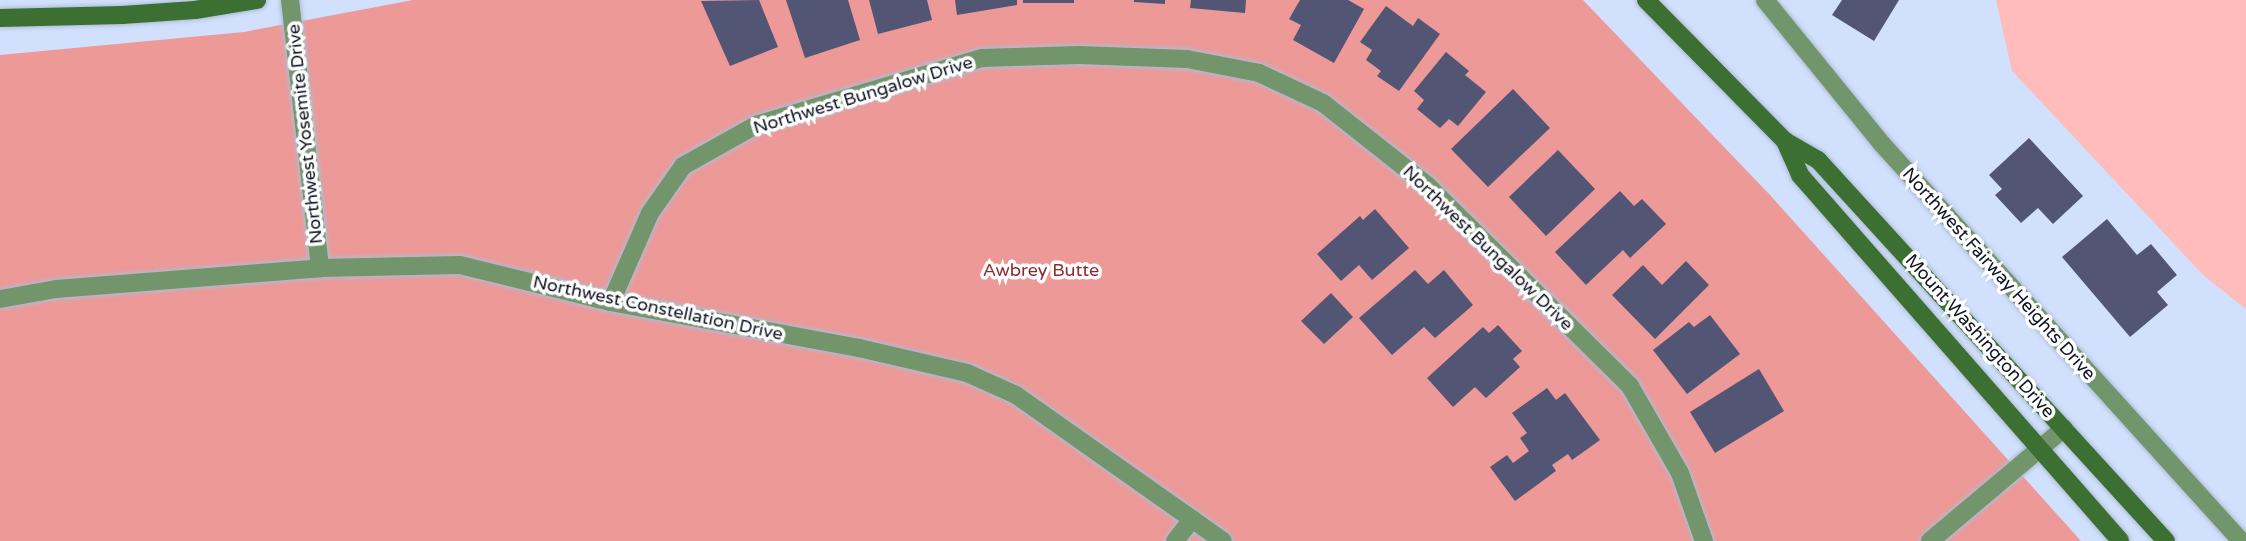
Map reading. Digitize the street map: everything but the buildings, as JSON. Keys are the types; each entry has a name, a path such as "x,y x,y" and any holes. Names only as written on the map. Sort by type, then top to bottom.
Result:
{"main road":[{"path":"0,18 170,11 257,0"},
{"name":"Mount Washington Drive","path":"1650,1 1785,141 1818,160 2166,541"},
{"name":"Mount Washington Drive","path":"1785,141 1800,175 2120,541"}],"street":[{"name":"Northwest Yosemite Drive","path":"290,0 320,268"},
{"name":"Northwest Fairway Heights Drive","path":"1765,0 1882,144 2241,541"},
{"name":"Northwest Bungalow Drive","path":"611,302 650,213 683,166 756,125 982,58 1079,55 1187,59 1259,73 1323,103 1427,185 1630,386 1680,472 1704,541"},
{"name":"Northwest Constellation Drive","path":"0,299 56,289 320,268 460,265 611,302 859,348 967,373 1016,395 1223,541"},
{"path":"1930,541 2064,428"},
{"path":"1175,541 1192,519"}],"shaded area":[{"path":"1996,0 2246,0 2246,309 2203,275 2012,71"}],"green space":[{"name":"Awbrey Butte","path":"413,0 1583,0 1770,195 2081,541 0,541 0,55 244,32"}]}
